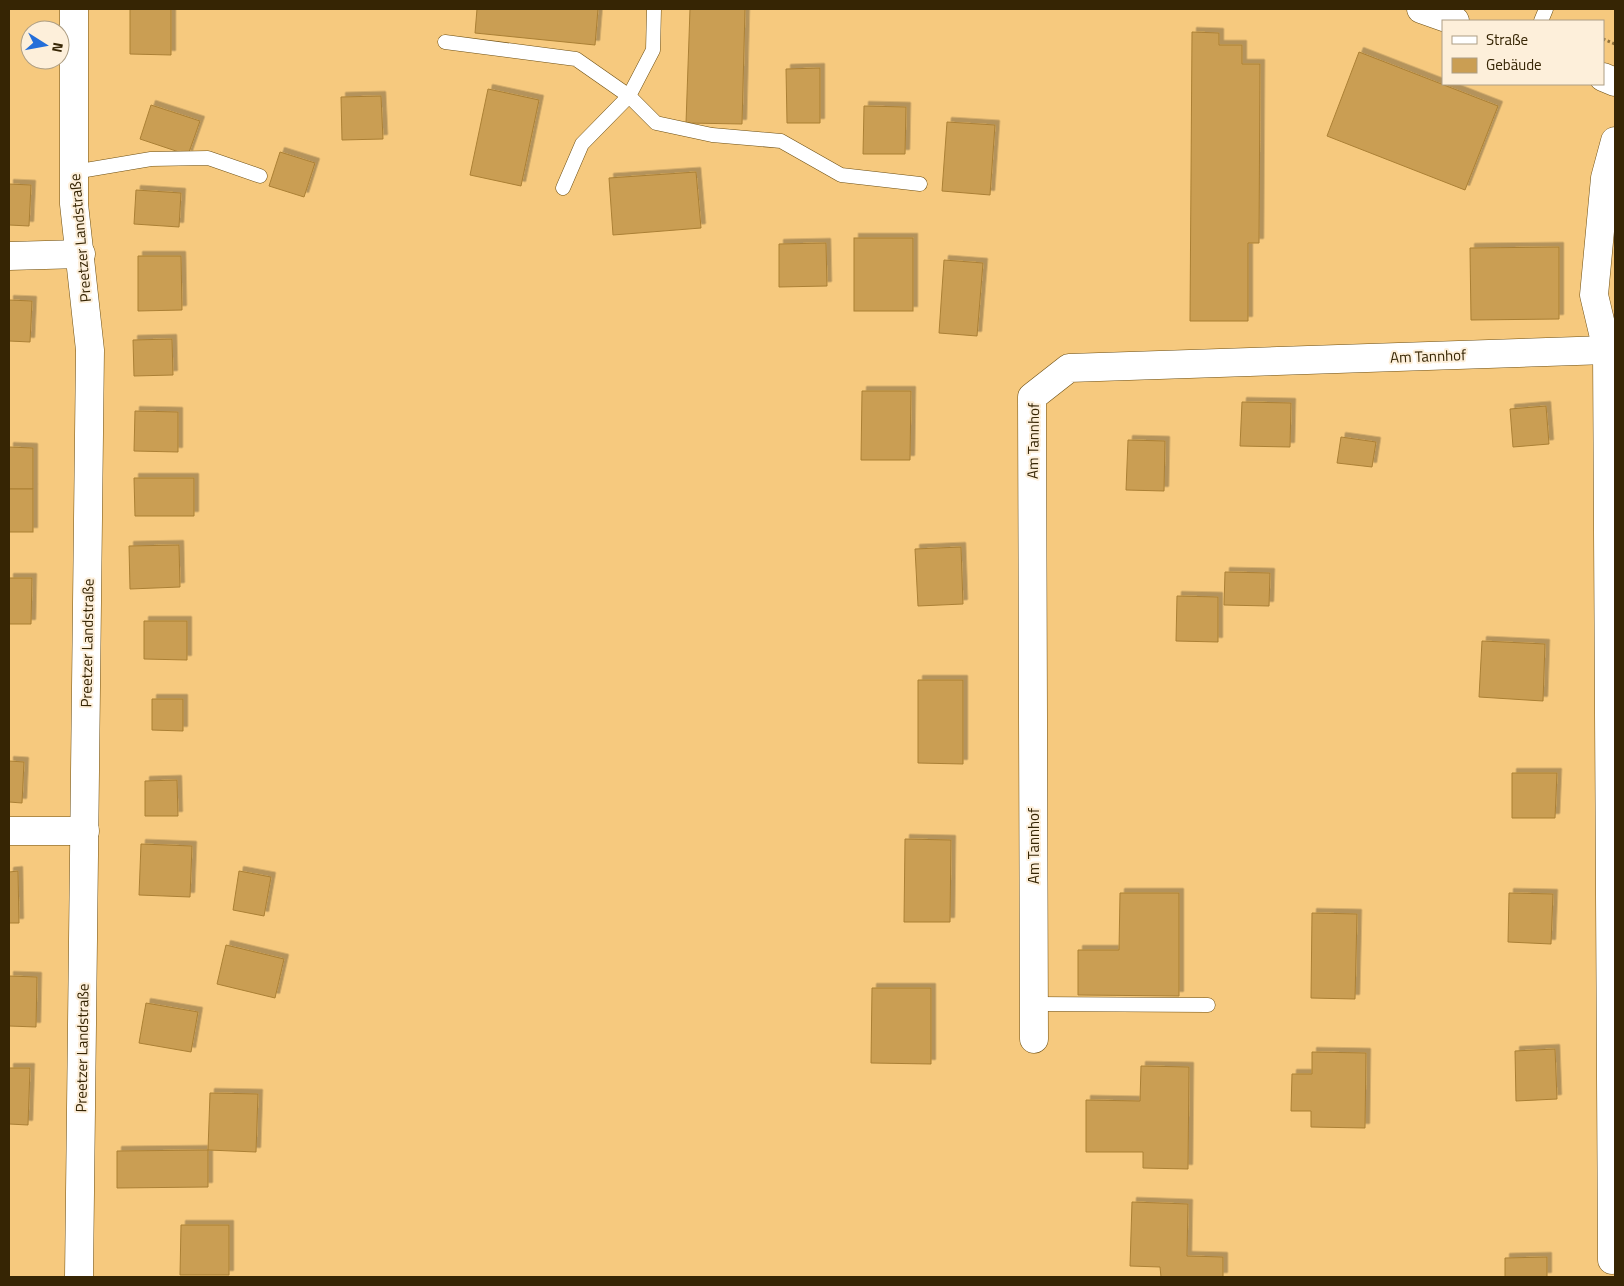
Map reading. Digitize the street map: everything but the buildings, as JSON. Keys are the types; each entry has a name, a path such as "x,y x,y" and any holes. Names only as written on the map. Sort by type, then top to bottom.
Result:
{"street":[{"name":"Preetzer Landstraße","path":"74,9 74,204 81,254 90,350 79,1277"},
{"path":"1421,9 1452,20"},
{"path":"1612,1260 1611,351 1594,295 1605,178 1615,142"},
{"path":"9,256 81,254"},
{"name":"Am Tannhof","path":"1034,1040 1032,397 1069,368 1611,351"},
{"path":"9,831 85,831"}],"lane":[{"path":"563,188 582,144 629,96 653,50 654,9"},
{"path":"445,42 576,59 629,96 656,123 712,135 781,141 841,175 920,184"},
{"path":"74,172 151,159 208,158 260,176"},
{"path":"1034,1004 1208,1005"}]}
